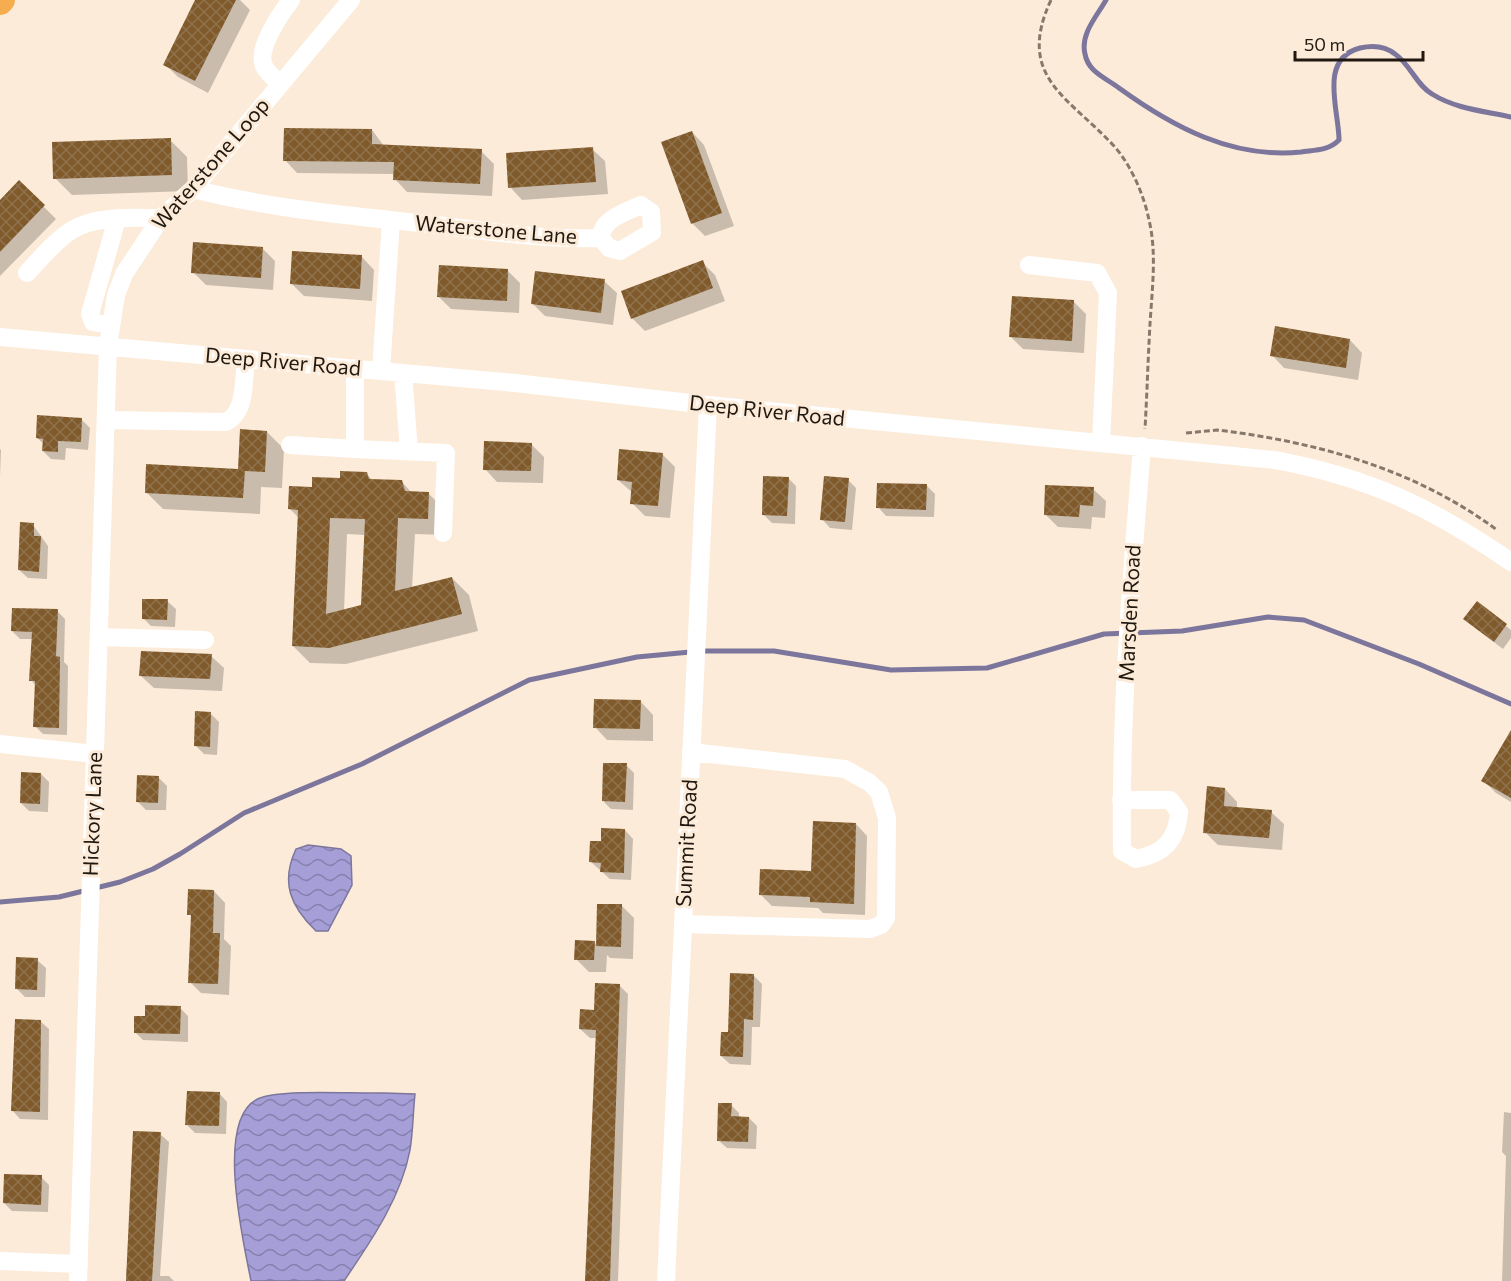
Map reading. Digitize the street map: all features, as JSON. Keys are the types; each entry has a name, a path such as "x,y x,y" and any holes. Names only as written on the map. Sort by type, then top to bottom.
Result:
{"street":[{"path":"281,84 264,67 262,58 268,39 291,0"},
{"name":"Waterstone Loop","path":"108,346 116,294 124,274 161,218 194,189 351,0"},
{"name":"Waterstone Lane","path":"194,189 232,199 391,220 563,239 601,238"},
{"path":"27,273 73,229 89,223 117,219 161,218"},
{"path":"84,344 90,314 117,219"},
{"name":"Waterstone Lane","path":"381,371 391,220"},
{"path":"1029,265 1097,273 1108,293 1101,443"},
{"path":"90,314 93,322 110,325"},
{"name":"Deep River Road","path":"0,337 355,368 1101,443 1144,437 1275,460 1369,483 1427,509 1511,562"},
{"name":"Hickory Lane","path":"78,1272 108,346"},
{"path":"106,420 225,422 231,420 240,405 246,359"},
{"path":"355,368 355,448"},
{"path":"403,373 409,451"},
{"name":"Summit Road","path":"666,1281 708,405"},
{"name":"Marsden Road","path":"1121,800 1131,573 1144,437"},
{"path":"290,445 446,453 443,533"},
{"path":"99,637 205,640"},
{"path":"0,744 95,754"},
{"path":"683,924 870,929 881,925 886,918 887,818 879,792 870,783 845,769 692,752"},
{"path":"0,1261 78,1272"}],"path":[{"path":"1051,0 1041,21 1040,38 1041,65 1047,80 1060,96 1116,147 1137,183 1149,220 1153,263 1144,437"}],"water":[{"path":"308,845 341,849 351,856 352,885 328,931 316,931 307,922 294,903 291,894 289,873 291,861 296,849"},
{"path":"415,1094 410,1150 400,1185 384,1218 344,1281 251,1281 235,1182 238,1129 246,1109 260,1098 271,1095"}],"building":[{"path":"195,0 236,0 195,81 163,65"},
{"path":"284,128 372,129 372,144 482,149 480,184 393,180 394,162 283,161"},
{"path":"692,131 722,213 691,224 661,142"},
{"path":"171,138 172,175 53,179 52,142"},
{"path":"593,147 596,182 508,188 506,153"},
{"path":"19,180 45,205 0,252 0,200"},
{"path":"193,242 263,247 261,278 191,273"},
{"path":"292,251 362,255 360,289 290,284"},
{"path":"703,260 713,288 631,319 621,291"},
{"path":"439,265 508,269 507,301 437,297"},
{"path":"535,271 605,279 601,313 531,304"},
{"path":"1012,296 1074,300 1072,341 1009,337"},
{"path":"1275,326 1350,339 1346,368 1270,356"},
{"path":"37,415 82,418 81,442 58,441 58,452 42,451 43,439 36,438"},
{"path":"240,429 267,431 265,472 245,471 243,498 145,493 146,464 238,469"},
{"path":"484,441 532,443 531,471 483,470"},
{"path":"619,449 663,453 658,506 630,504 632,482 617,480"},
{"path":"340,471 367,472 369,479 402,480 405,491 429,492 428,519 398,518 395,591 452,577 462,614 329,648 292,646 298,510 288,509 289,486 312,487 312,477 340,478","holes":["330,518 365,519 361,605 326,614"]},
{"path":"763,476 789,477 787,516 762,515"},
{"path":"824,476 849,478 845,522 820,520"},
{"path":"877,483 927,484 926,510 876,508"},
{"path":"1045,485 1094,487 1093,506 1080,505 1079,517 1044,515"},
{"path":"20,522 34,523 34,536 41,536 39,572 18,570"},
{"path":"142,599 168,599 167,620 142,619"},
{"path":"1477,601 1507,624 1494,642 1463,619"},
{"path":"12,608 58,609 56,656 60,657 59,728 33,727 35,681 29,681 32,632 11,631"},
{"path":"141,651 212,654 210,679 139,676"},
{"path":"594,699 641,700 640,729 593,728"},
{"path":"195,711 211,712 210,747 194,746"},
{"path":"1511,730 1511,798 1481,781"},
{"path":"603,763 627,763 625,802 602,801"},
{"path":"21,772 41,773 40,804 20,803"},
{"path":"137,775 159,776 158,803 136,802"},
{"path":"1207,786 1225,788 1224,806 1272,810 1269,838 1203,833"},
{"path":"813,821 856,823 854,904 810,902 810,897 759,895 760,869 811,871"},
{"path":"601,828 625,829 624,873 600,872 601,863 589,862 590,841 601,841"},
{"path":"188,889 214,890 213,933 220,933 218,984 188,983 191,915 187,915"},
{"path":"597,904 622,904 621,947 596,946"},
{"path":"575,940 595,941 594,960 574,960"},
{"path":"16,957 38,958 37,990 15,989"},
{"path":"730,973 754,974 753,1020 744,1019 743,1057 720,1056 721,1032 728,1032"},
{"path":"595,983 620,984 610,1281 585,1281 596,1030 579,1029 580,1009 594,1010"},
{"path":"145,1005 181,1006 180,1034 134,1033 134,1016 145,1016"},
{"path":"15,1019 41,1020 40,1112 11,1111"},
{"path":"187,1091 220,1092 219,1126 185,1125"},
{"path":"718,1103 732,1103 731,1116 749,1117 748,1142 717,1141"},
{"path":"133,1131 161,1132 152,1281 126,1281"},
{"path":"4,1174 42,1175 41,1205 3,1203"}],"waterway":[{"path":"1106,0 1085,39 1085,54 1090,66 1103,78 1161,115 1182,127 1227,145 1276,153 1316,150 1335,144 1339,140 1335,74 1339,63 1347,54 1360,48 1370,47 1391,51 1405,63 1427,90 1441,99 1470,109 1511,117"},
{"path":"0,902 59,897 120,882 153,869 180,854 244,813 362,764 529,680 637,657 701,651 774,651 891,670 987,668 1104,634 1182,631 1268,617 1304,620 1419,664 1511,704"}]}
